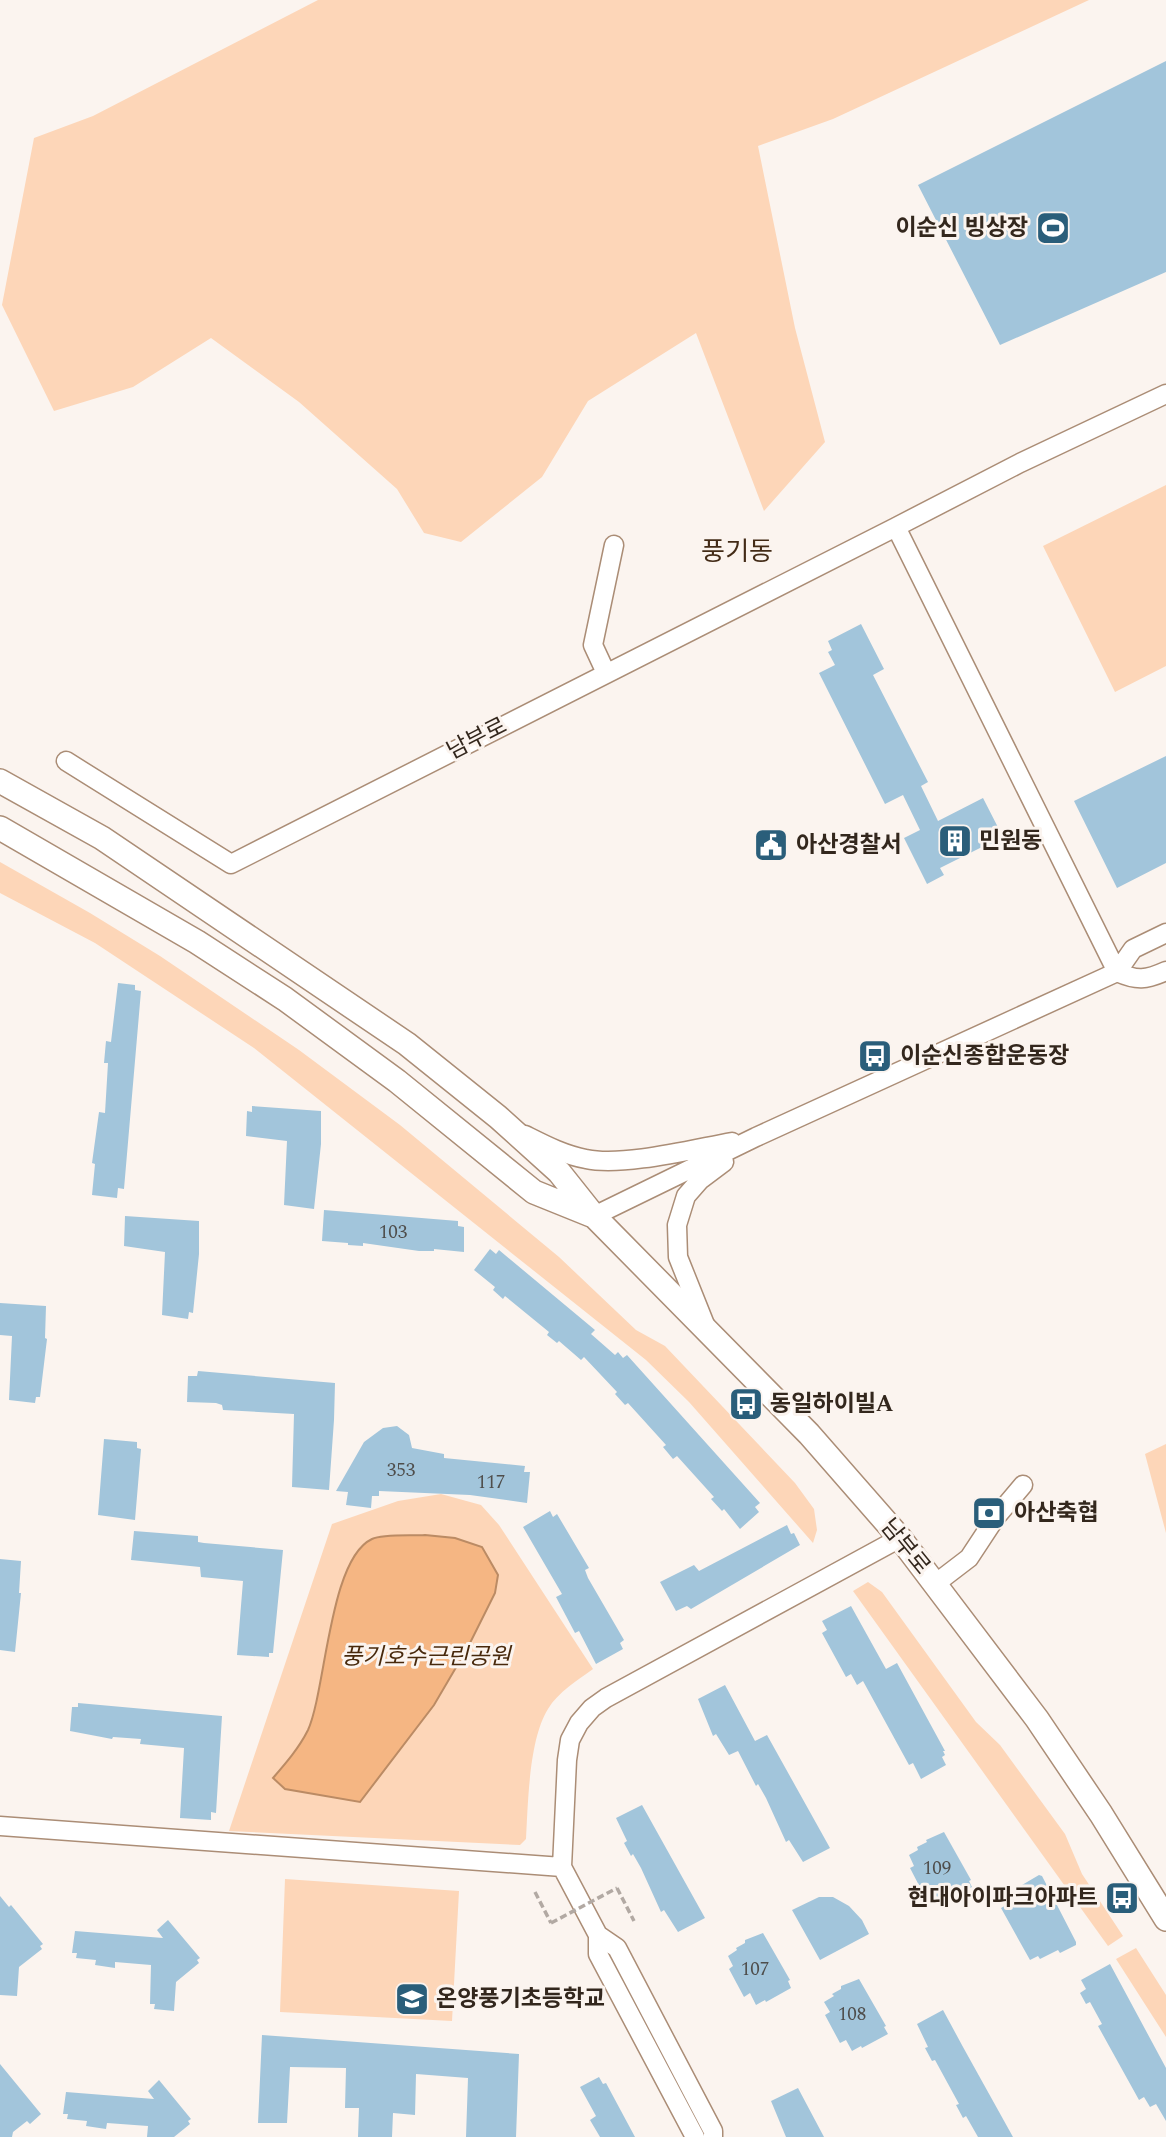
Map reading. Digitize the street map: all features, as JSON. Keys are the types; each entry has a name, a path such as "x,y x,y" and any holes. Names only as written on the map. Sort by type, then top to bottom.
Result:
{"main road":[{"name":"남부로","path":"0,781 102,838 407,1044 559,1171 594,1216 809,1434 900,1538 1037,1719 1101,1814 1166,1919"},
{"name":"남부로","path":"0,828 197,942 285,999 397,1081 534,1192 594,1216"}],"street":[{"name":"남부로","path":"66,761 231,864 1020,463 1166,394"},
{"path":"897,527 1117,972 1128,977 1149,979 1166,971"},
{"path":"606,673 593,645 614,545"},
{"path":"594,1216 756,1137 1117,972 1133,949 1166,933"},
{"path":"512,1129 556,1150 588,1160 633,1160 756,1137"},
{"path":"708,1330 678,1257 677,1225 686,1196 700,1180 756,1137"},
{"path":"934,1584 969,1558 996,1517 1023,1485"},
{"path":"713,2137 713,2131 617,1948 598,1935 562,1867 570,1740 579,1723 592,1708 606,1698 900,1538"},
{"path":"0,1826 562,1867"},
{"path":"598,1935 598,1954 695,2137"}],"path":[{"path":"535,1892 551,1923 617,1888 635,1921"}],"green space":[{"path":"318,0 1089,0 833,119 758,146 795,328 825,442 764,511 696,333 588,401 542,477 461,542 424,533 397,489 299,402 211,338 133,387 54,411 2,305 34,138 93,116"},
{"path":"1166,485 1166,666 1115,692 1043,546"},
{"path":"0,862 160,956 299,1050 400,1125 559,1257 636,1330 665,1346 795,1483 814,1509 817,1530 813,1543 689,1402 646,1360 254,1048 95,943 0,893"},
{"path":"1166,1444 1166,1533 1145,1454"},
{"name":"풍기호수근린공원","path":"441,1494 481,1505 499,1525 593,1669 557,1697 542,1722 533,1754 526,1839 520,1845 229,1831 332,1524 398,1501"},
{"path":"868,1582 882,1592 976,1722 1000,1745 1065,1834 1082,1874 1123,1936 1108,1946 853,1591"},
{"path":"285,1879 459,1891 452,2021 280,2012"},
{"path":"1136,1948 1166,1995 1166,2037 1116,1959"}],"shaded area":[{"path":"425,1535 455,1538 482,1547 498,1575 495,1593 468,1647 434,1705 360,1802 285,1789 273,1778 308,1730 346,1572 358,1551 372,1539"}],"building":[{"name":"이순신 빙상장","path":"1166,61 1166,272 1000,345 918,185"},
{"path":"861,624 884,669 873,675 928,782 921,786 938,821 983,798 1006,843 989,852 986,845 940,868 944,875 927,884 904,838 920,830 903,795 885,804 819,673 835,665 828,652 832,650 828,641"},
{"path":"1166,756 1166,863 1117,888 1074,801"},
{"path":"118,983 135,985 135,990 141,991 124,1189 118,1188 117,1198 92,1195 95,1164 92,1163 99,1112 105,1113 108,1063 104,1063 106,1041 111,1042"},
{"path":"252,1106 321,1111 321,1144 314,1209 284,1205 287,1141 246,1136 247,1111 252,1112"},
{"path":"324,1210 458,1221 458,1226 464,1227 464,1252 434,1249 419,1251 363,1243 363,1246 322,1241"},
{"path":"125,1216 199,1221 199,1254 193,1313 189,1312 188,1319 162,1315 165,1252 124,1246"},
{"path":"490,1249 496,1254 499,1250 595,1330 591,1334 615,1355 618,1352 623,1358 627,1355 760,1503 755,1507 759,1512 740,1529 724,1509 722,1511 711,1499 714,1497 677,1456 673,1459 663,1447 666,1445 628,1403 625,1405 615,1394 617,1392 584,1357 581,1360 559,1341 557,1343 547,1335 549,1332 505,1296 503,1299 493,1290 495,1287 474,1270"},
{"path":"0,1303 46,1306 47,1339 40,1397 36,1397 35,1403 9,1400 12,1336 0,1335"},
{"path":"198,1371 335,1383 329,1490 292,1487 294,1414 223,1410 222,1405 216,1403 187,1402 188,1376 197,1376"},
{"path":"397,1426 409,1435 412,1448 444,1454 444,1458 525,1466 524,1472 530,1472 527,1503 470,1495 379,1491 379,1496 372,1496 371,1508 346,1505 348,1492 336,1491 364,1442 383,1428"},
{"path":"104,1439 137,1442 137,1448 141,1449 135,1520 98,1515"},
{"path":"550,1511 553,1517 557,1514 589,1568 585,1570 588,1578 624,1640 620,1643 623,1649 596,1664 579,1631 575,1633 556,1597 562,1594 523,1527"},
{"path":"787,1525 800,1545 691,1609 687,1606 676,1611 660,1582 694,1565 699,1571"},
{"path":"134,1531 198,1536 198,1542 204,1543 283,1550 273,1653 269,1653 269,1657 237,1655 243,1581 201,1577 200,1567 131,1560"},
{"path":"0,1559 21,1561 21,1593 15,1652 0,1650"},
{"path":"851,1606 886,1669 897,1663 945,1751 942,1757 946,1765 921,1779 913,1763 909,1765 863,1681 857,1685 851,1674 846,1677 822,1633 827,1630 822,1621"},
{"path":"725,1685 755,1741 767,1735 830,1848 803,1862 789,1840 786,1842 766,1798 758,1784 756,1786 738,1751 729,1755 716,1734 713,1736 698,1699"},
{"path":"78,1703 222,1716 216,1813 211,1812 211,1820 180,1818 184,1748 140,1744 141,1739 112,1739 70,1731 72,1707 78,1707"},
{"path":"642,1805 705,1918 678,1932 664,1910 661,1912 641,1868 624,1843 627,1841 616,1818"},
{"path":"944,1832 971,1880 969,1881 972,1887 947,1902 946,1899 937,1904 931,1893 925,1897 910,1868 914,1866 909,1855 918,1850 917,1847 927,1842 926,1840"},
{"path":"1039,1875 1042,1876 1076,1945 1060,1953 1058,1950 1040,1959 1038,1956 1030,1960 1001,1908 1010,1903 1007,1899 1024,1889 1022,1885"},
{"path":"0,1896 9,1907 11,1905 43,1944 40,1946 42,1949 19,1967 17,1996 0,1995"},
{"path":"819,1897 833,1897 849,1906 862,1920 869,1934 820,1960 792,1910"},
{"path":"168,1920 200,1958 197,1960 199,1963 176,1982 174,2011 154,2009 155,2004 150,2004 151,1965 115,1962 115,1968 95,1965 96,1960 76,1958 77,1953 72,1953 75,1931 163,1938 157,1930"},
{"path":"763,1933 790,1980 788,1981 791,1988 756,2005 750,1993 744,1997 729,1969 733,1966 728,1956 745,1943 745,1940"},
{"path":"1110,1964 1166,2068 1166,2121 1156,2104 1150,2107 1144,2097 1139,2100 1098,2026 1102,2024 1090,2002 1086,2004 1080,1993 1086,1989 1081,1980"},
{"path":"859,1979 888,2034 852,2051 846,2040 840,2043 825,2015 830,2012 824,2002 834,1996 832,1994 841,1989 841,1986"},
{"path":"943,2010 1013,2137 978,2137 966,2116 963,2118 956,2105 959,2104 935,2060 932,2061 925,2048 928,2047 917,2024"},
{"path":"262,2035 519,2054 516,2137 466,2137 468,2078 416,2074 415,2115 393,2113 392,2137 358,2137 359,2108 345,2108 346,2068 290,2067 287,2123 258,2123"},
{"path":"0,2064 41,2114 30,2124 27,2121 13,2132 12,2137 0,2137"},
{"path":"599,2077 603,2084 606,2083 635,2137 600,2137 590,2120 596,2116 580,2087"},
{"path":"159,2080 191,2119 188,2121 190,2124 174,2137 147,2137 148,2126 107,2123 106,2129 86,2126 87,2121 67,2119 68,2114 63,2114 66,2092 154,2099 148,2091"},
{"path":"798,2088 824,2137 786,2137 771,2101"}],"place":[{"name":"이순신 빙상장","path":"1053,228"},
{"name":"민원동","path":"955,841"},
{"name":"아산경찰서","path":"771,845"},
{"name":"이순신종합운동장","path":"875,1056"},
{"name":"동일하이빌A","path":"746,1404"},
{"name":"아산축협","path":"989,1513"},
{"name":"현대아이파크아파트","path":"1122,1898"},
{"name":"온양풍기초등학교","path":"412,1999"}],"district":[{"name":"풍기동","path":"737,552"}]}
